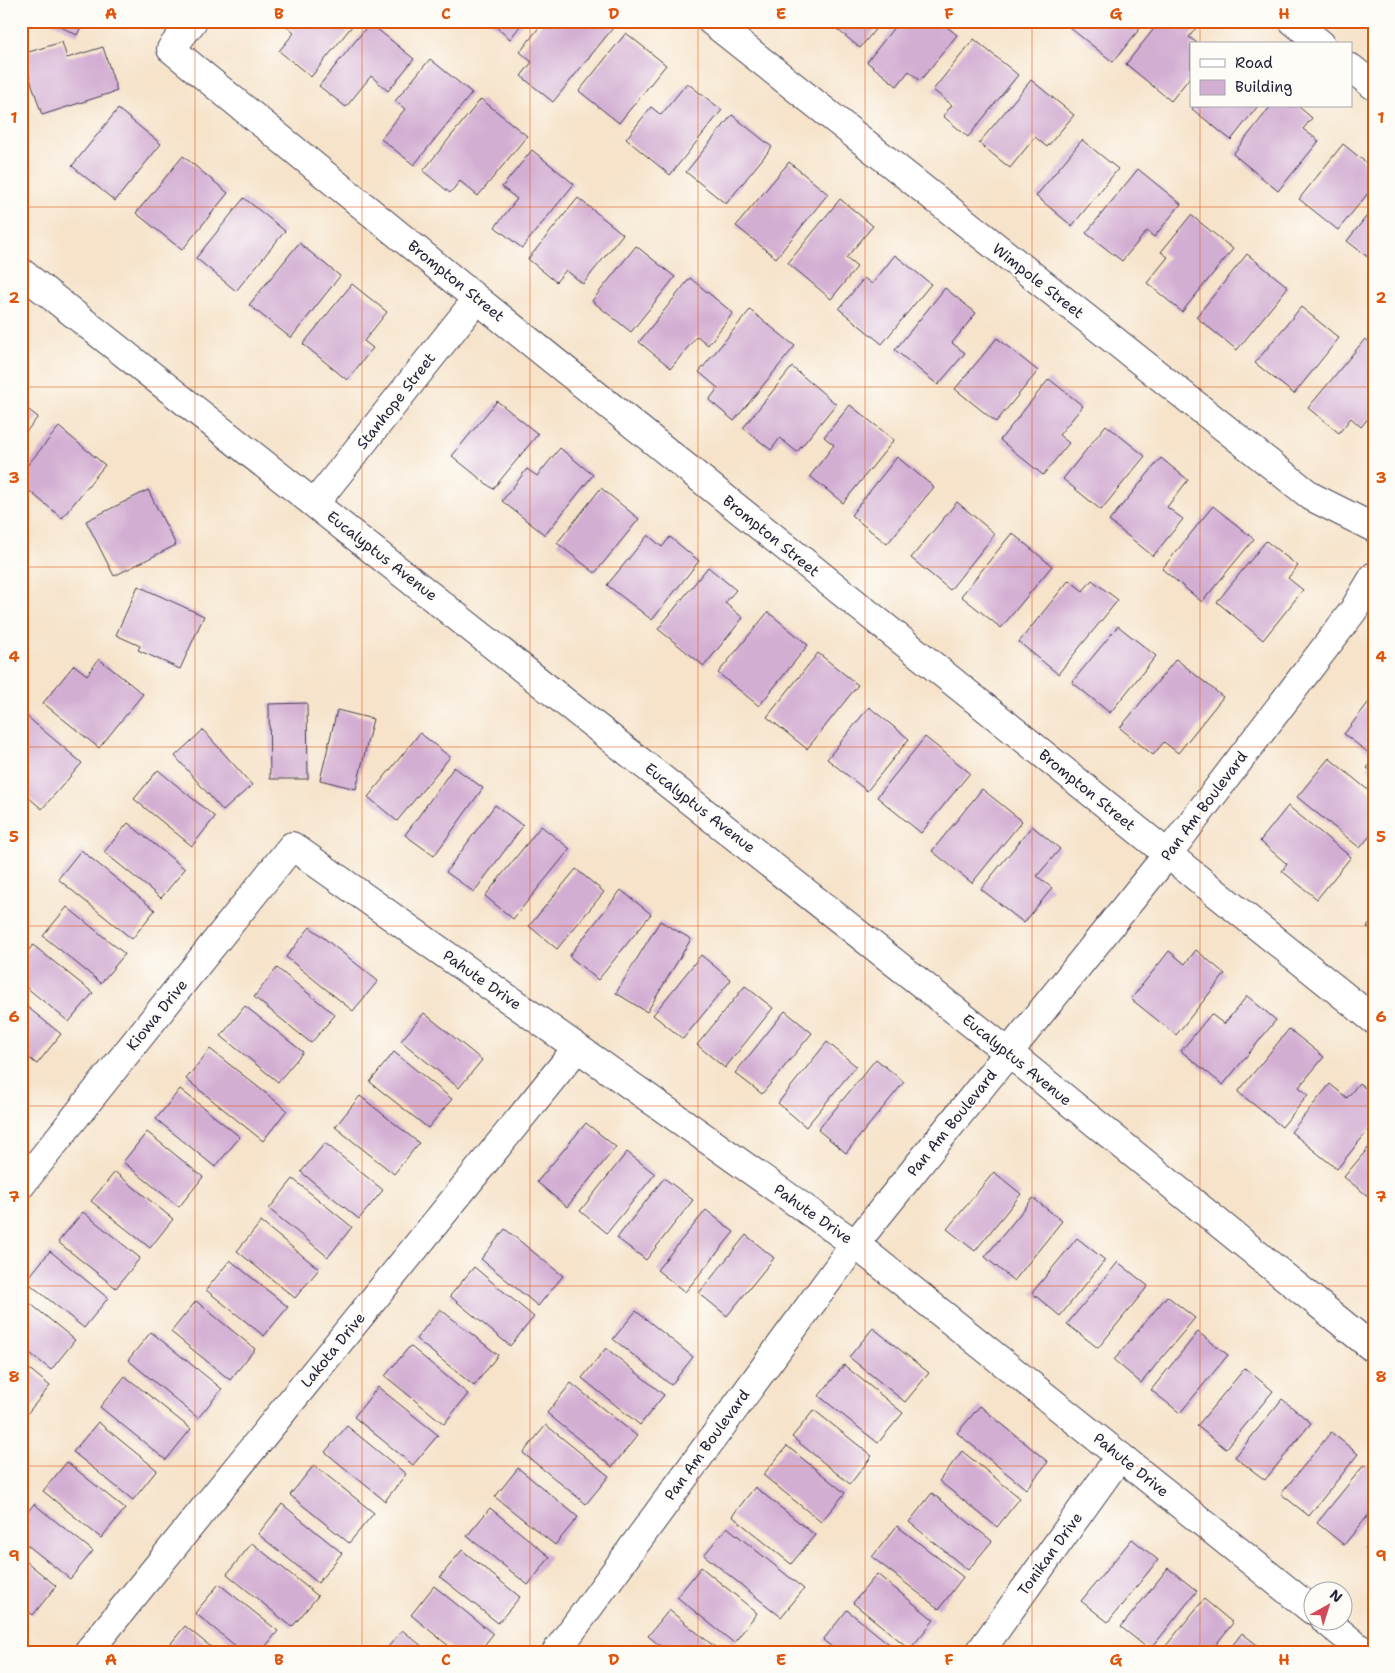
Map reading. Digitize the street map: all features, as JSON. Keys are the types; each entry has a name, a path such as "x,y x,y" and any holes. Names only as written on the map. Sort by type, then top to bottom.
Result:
{"street":[{"name":"Brompton Street","path":"192,21 170,49 477,299 1374,1020"},
{"name":"Wimpole Street","path":"711,21 1312,497 1374,528"},
{"path":"1293,21 1319,42"},
{"path":"1352,69 1374,86"},
{"name":"Eucalyptus Avenue","path":"21,272 1008,1053 1374,1349"},
{"name":"Stanhope Street","path":"315,503 477,299"},
{"name":"Pan Am Boulevard","path":"556,1652 855,1244 1167,854 1353,611 1374,576"},
{"name":"Pahute Drive","path":"292,846 855,1244 1302,1602"},
{"name":"Kiowa Drive","path":"21,1185 292,846"},
{"name":"Lakota Drive","path":"88,1652 577,1048"},
{"name":"Tonikan Drive","path":"980,1652 1120,1456"},
{"path":"1337,1630 1364,1652"}],"building":[{"path":"49,21 84,21 77,35"},
{"path":"93,21 109,21 105,27"},
{"path":"280,21 356,21 311,77 279,51 294,33"},
{"path":"489,21 524,21 510,39"},
{"path":"544,21 550,21 555,25 558,21 615,21 617,23 553,102 521,76 532,62 520,52"},
{"path":"827,21 882,21 860,48"},
{"path":"899,21 940,21 957,35 920,81 909,71 897,86 867,62"},
{"path":"1074,21 1146,21 1113,62 1069,27"},
{"path":"1160,21 1196,21 1199,24 1189,37 1195,42 1190,42 1190,77 1171,101 1126,64"},
{"path":"370,23 414,59 388,91 371,76 346,107 319,86"},
{"path":"626,33 666,65 619,123 579,91"},
{"path":"974,39 1018,75 968,137 943,116 952,105 933,90"},
{"path":"62,42 67,58 103,47 117,91 42,115 22,54"},
{"path":"430,59 472,93 414,165 381,139 405,109 395,101"},
{"path":"1031,80 1074,115 1047,147 1035,137 1010,168 979,143"},
{"path":"687,83 722,110 670,175 626,139 651,107 661,115"},
{"path":"481,99 527,136 478,196 460,181 450,193 423,171"},
{"path":"1193,108 1256,108 1231,140"},
{"path":"1269,108 1300,108 1312,118 1303,129 1319,141 1278,191 1233,154"},
{"path":"118,109 161,144 115,201 72,166"},
{"path":"732,115 772,147 726,204 686,172"},
{"path":"1082,140 1118,169 1072,226 1036,196"},
{"path":"1343,144 1374,169 1374,186 1338,230 1299,199"},
{"path":"532,150 574,184 522,248 495,227 517,199 502,187"},
{"path":"183,156 228,193 182,250 136,213"},
{"path":"789,162 828,194 776,258 736,226"},
{"path":"1138,169 1181,204 1154,237 1147,231 1122,261 1086,233"},
{"path":"244,198 285,231 236,291 196,258"},
{"path":"578,198 623,234 583,284 566,270 556,282 528,259"},
{"path":"840,199 873,226 846,258 857,267 831,299 788,263"},
{"path":"1374,207 1374,262 1347,241"},
{"path":"1191,215 1233,249 1182,312 1147,283 1168,257 1161,252"},
{"path":"299,243 340,276 291,338 249,305"},
{"path":"636,246 675,277 631,332 592,301"},
{"path":"1247,254 1288,287 1237,350 1196,317"},
{"path":"895,255 931,284 882,344 839,309 864,278 872,284"},
{"path":"690,278 733,313 708,345 697,336 671,368 639,342"},
{"path":"352,284 387,312 364,341 373,348 347,380 303,344"},
{"path":"945,288 976,313 952,343 965,353 938,385 895,350"},
{"path":"1301,307 1339,338 1294,394 1255,363"},
{"path":"750,310 795,346 734,421 709,400 718,388 699,372"},
{"path":"997,338 1038,371 996,422 955,389"},
{"path":"1365,339 1374,346 1374,411 1361,427 1351,418 1339,433 1308,408"},
{"path":"792,367 836,404 797,452 780,438 771,450 743,428"},
{"path":"1049,379 1083,406 1059,435 1069,443 1043,475 1000,440"},
{"path":"497,401 538,434 493,489 452,456"},
{"path":"21,404 38,417 21,438"},
{"path":"850,405 894,440 843,503 810,476 834,445 824,437"},
{"path":"1106,425 1145,456 1101,510 1063,479"},
{"path":"59,427 105,465 62,518 21,484 21,473"},
{"path":"560,448 593,475 545,535 502,501 527,469 537,476"},
{"path":"897,457 934,487 887,544 851,515"},
{"path":"1161,458 1188,480 1167,507 1183,519 1153,556 1109,521"},
{"path":"601,488 639,519 595,573 557,543"},
{"path":"148,490 176,545 114,576 86,521"},
{"path":"957,502 995,534 950,590 911,558"},
{"path":"1213,506 1254,539 1202,602 1162,569"},
{"path":"1012,533 1052,566 1001,628 961,596"},
{"path":"648,535 662,547 670,537 699,561 652,620 607,585"},
{"path":"1266,541 1298,566 1288,578 1303,590 1263,640 1217,602"},
{"path":"708,567 736,590 725,603 743,618 704,666 658,629"},
{"path":"1069,580 1083,591 1092,580 1118,600 1058,674 1019,642"},
{"path":"138,586 204,616 180,669 138,650 140,646 116,635"},
{"path":"768,612 808,645 759,706 718,673"},
{"path":"1118,626 1156,656 1110,713 1072,682"},
{"path":"818,653 858,685 807,749 767,717"},
{"path":"99,659 143,694 99,748 43,703 74,665 87,675"},
{"path":"1176,659 1223,697 1178,753 1164,742 1153,755 1120,728"},
{"path":"1372,698 1374,700 1374,757 1344,734"},
{"path":"307,703 308,779 270,779 269,704"},
{"path":"869,707 909,739 867,791 827,759"},
{"path":"337,710 373,719 356,789 320,780"},
{"path":"24,714 82,763 42,809 21,791 21,718"},
{"path":"203,730 252,785 223,811 175,756"},
{"path":"420,733 450,757 397,821 368,797"},
{"path":"925,737 970,773 921,833 877,797"},
{"path":"1329,758 1374,795 1374,831 1360,848 1297,797"},
{"path":"1374,760 1374,773 1367,768"},
{"path":"454,767 483,788 434,856 405,835"},
{"path":"158,770 215,817 192,846 134,799"},
{"path":"982,789 1022,821 972,883 932,851"},
{"path":"495,805 523,826 474,892 446,872"},
{"path":"1288,806 1351,857 1317,899 1282,871 1287,864 1260,841"},
{"path":"128,823 185,869 161,898 104,852"},
{"path":"541,826 570,849 513,919 485,896"},
{"path":"1032,826 1060,849 1037,876 1052,888 1024,923 981,889"},
{"path":"81,850 155,910 132,939 58,879"},
{"path":"576,869 604,892 557,949 529,926"},
{"path":"621,890 651,914 598,980 569,956"},
{"path":"67,907 125,954 101,983 43,936"},
{"path":"1374,919 1374,933 1367,927"},
{"path":"660,921 691,939 647,1012 616,993"},
{"path":"310,927 378,981 353,1011 286,957"},
{"path":"33,945 93,993 69,1022 21,983 21,960"},
{"path":"1196,950 1225,974 1176,1035 1131,999 1169,951 1185,964"},
{"path":"701,955 731,980 683,1039 653,1015"},
{"path":"277,968 335,1015 311,1043 254,997"},
{"path":"745,986 773,1008 725,1068 697,1045"},
{"path":"1247,996 1276,1020 1223,1085 1181,1051 1211,1014 1224,1024"},
{"path":"21,1002 61,1034 37,1064 21,1052"},
{"path":"245,1006 303,1052 278,1082 221,1036"},
{"path":"785,1011 812,1033 762,1094 735,1073"},
{"path":"424,1013 482,1060 459,1088 401,1041"},
{"path":"1289,1029 1324,1057 1299,1087 1308,1095 1282,1127 1238,1092"},
{"path":"827,1042 856,1066 806,1127 778,1103"},
{"path":"210,1049 287,1110 263,1141 186,1079"},
{"path":"394,1052 452,1099 428,1128 370,1082"},
{"path":"876,1059 904,1082 846,1153 818,1130"},
{"path":"21,1069 28,1075 21,1083"},
{"path":"1359,1083 1374,1095 1374,1123 1337,1169 1291,1132 1330,1084 1347,1098"},
{"path":"180,1089 240,1137 215,1167 156,1119"},
{"path":"360,1096 419,1143 394,1174 335,1127"},
{"path":"586,1123 616,1147 567,1207 537,1182"},
{"path":"147,1132 203,1177 179,1207 123,1162"},
{"path":"1374,1141 1374,1201 1344,1177"},
{"path":"325,1143 383,1190 359,1219 301,1172"},
{"path":"627,1152 655,1174 607,1233 580,1211"},
{"path":"115,1172 173,1219 150,1248 91,1201"},
{"path":"994,1172 1021,1194 975,1251 947,1229"},
{"path":"664,1178 693,1200 646,1260 617,1238"},
{"path":"293,1179 352,1227 328,1257 269,1209"},
{"path":"1033,1198 1062,1221 1014,1281 985,1257"},
{"path":"706,1210 734,1232 685,1292 657,1270"},
{"path":"83,1212 140,1258 116,1288 58,1242"},
{"path":"261,1222 319,1269 295,1298 237,1251"},
{"path":"505,1229 563,1276 538,1306 481,1259"},
{"path":"746,1235 774,1258 727,1316 699,1293"},
{"path":"1077,1238 1105,1260 1060,1316 1032,1293"},
{"path":"50,1251 108,1298 84,1328 26,1281"},
{"path":"230,1260 288,1307 264,1336 206,1290"},
{"path":"1118,1262 1148,1286 1098,1348 1067,1324"},
{"path":"474,1267 534,1317 510,1346 450,1296"},
{"path":"21,1296 75,1340 51,1370 21,1346"},
{"path":"1167,1296 1195,1318 1141,1383 1114,1360"},
{"path":"196,1301 255,1349 230,1380 171,1332"},
{"path":"440,1309 498,1355 474,1386 416,1339"},
{"path":"636,1311 693,1357 671,1385 613,1339"},
{"path":"873,1328 929,1373 905,1402 849,1357"},
{"path":"151,1332 222,1389 198,1418 128,1360"},
{"path":"1198,1332 1228,1355 1180,1413 1151,1390"},
{"path":"410,1346 468,1394 444,1424 385,1376"},
{"path":"606,1348 664,1395 640,1425 582,1378"},
{"path":"21,1362 50,1386 26,1415 21,1411"},
{"path":"844,1365 903,1413 878,1443 819,1396"},
{"path":"1245,1368 1273,1391 1226,1449 1197,1426"},
{"path":"125,1376 191,1429 166,1460 100,1407"},
{"path":"571,1383 637,1436 612,1467 547,1413"},
{"path":"378,1387 438,1435 413,1465 354,1417"},
{"path":"1282,1399 1311,1423 1265,1480 1235,1457"},
{"path":"980,1406 1048,1462 1026,1489 957,1433"},
{"path":"814,1410 872,1456 850,1484 792,1437"},
{"path":"98,1422 157,1470 133,1500 73,1452"},
{"path":"546,1425 609,1476 586,1504 523,1453"},
{"path":"347,1426 406,1474 385,1501 325,1452"},
{"path":"1331,1432 1358,1454 1309,1516 1281,1494"},
{"path":"787,1446 845,1493 821,1522 763,1475"},
{"path":"962,1451 1020,1498 997,1527 939,1481"},
{"path":"67,1462 125,1509 101,1538 43,1491"},
{"path":"314,1465 374,1513 349,1543 290,1495"},
{"path":"1364,1465 1374,1472 1374,1508 1344,1545 1317,1523"},
{"path":"518,1468 578,1517 555,1545 495,1497"},
{"path":"755,1487 815,1535 791,1564 732,1516"},
{"path":"932,1493 992,1541 968,1570 909,1522"},
{"path":"34,1504 93,1551 70,1579 21,1540 21,1520"},
{"path":"282,1504 342,1553 318,1583 258,1534"},
{"path":"490,1508 550,1557 528,1585 467,1536"},
{"path":"897,1526 963,1577 939,1609 872,1557"},
{"path":"727,1527 804,1589 781,1617 704,1555"},
{"path":"1374,1537 1374,1557 1364,1549"},
{"path":"1132,1539 1158,1560 1108,1622 1081,1601"},
{"path":"252,1543 318,1596 292,1627 227,1574"},
{"path":"462,1550 520,1597 498,1623 440,1577"},
{"path":"21,1557 56,1586 33,1615 21,1606"},
{"path":"701,1567 757,1613 734,1643 677,1597"},
{"path":"1168,1568 1197,1591 1150,1650 1121,1627"},
{"path":"877,1574 934,1620 910,1649 853,1603"},
{"path":"219,1584 278,1631 261,1652 243,1652 195,1613"},
{"path":"434,1586 493,1634 479,1652 456,1652 411,1615"},
{"path":"1204,1599 1233,1623 1210,1652 1161,1652"},
{"path":"669,1610 721,1652 668,1652 648,1636"},
{"path":"847,1610 899,1652 838,1652 823,1640"},
{"path":"185,1626 217,1652 164,1652"},
{"path":"402,1630 429,1652 384,1652"},
{"path":"1242,1633 1266,1652 1227,1652"},
{"path":"644,1645 652,1652 638,1652"}]}
